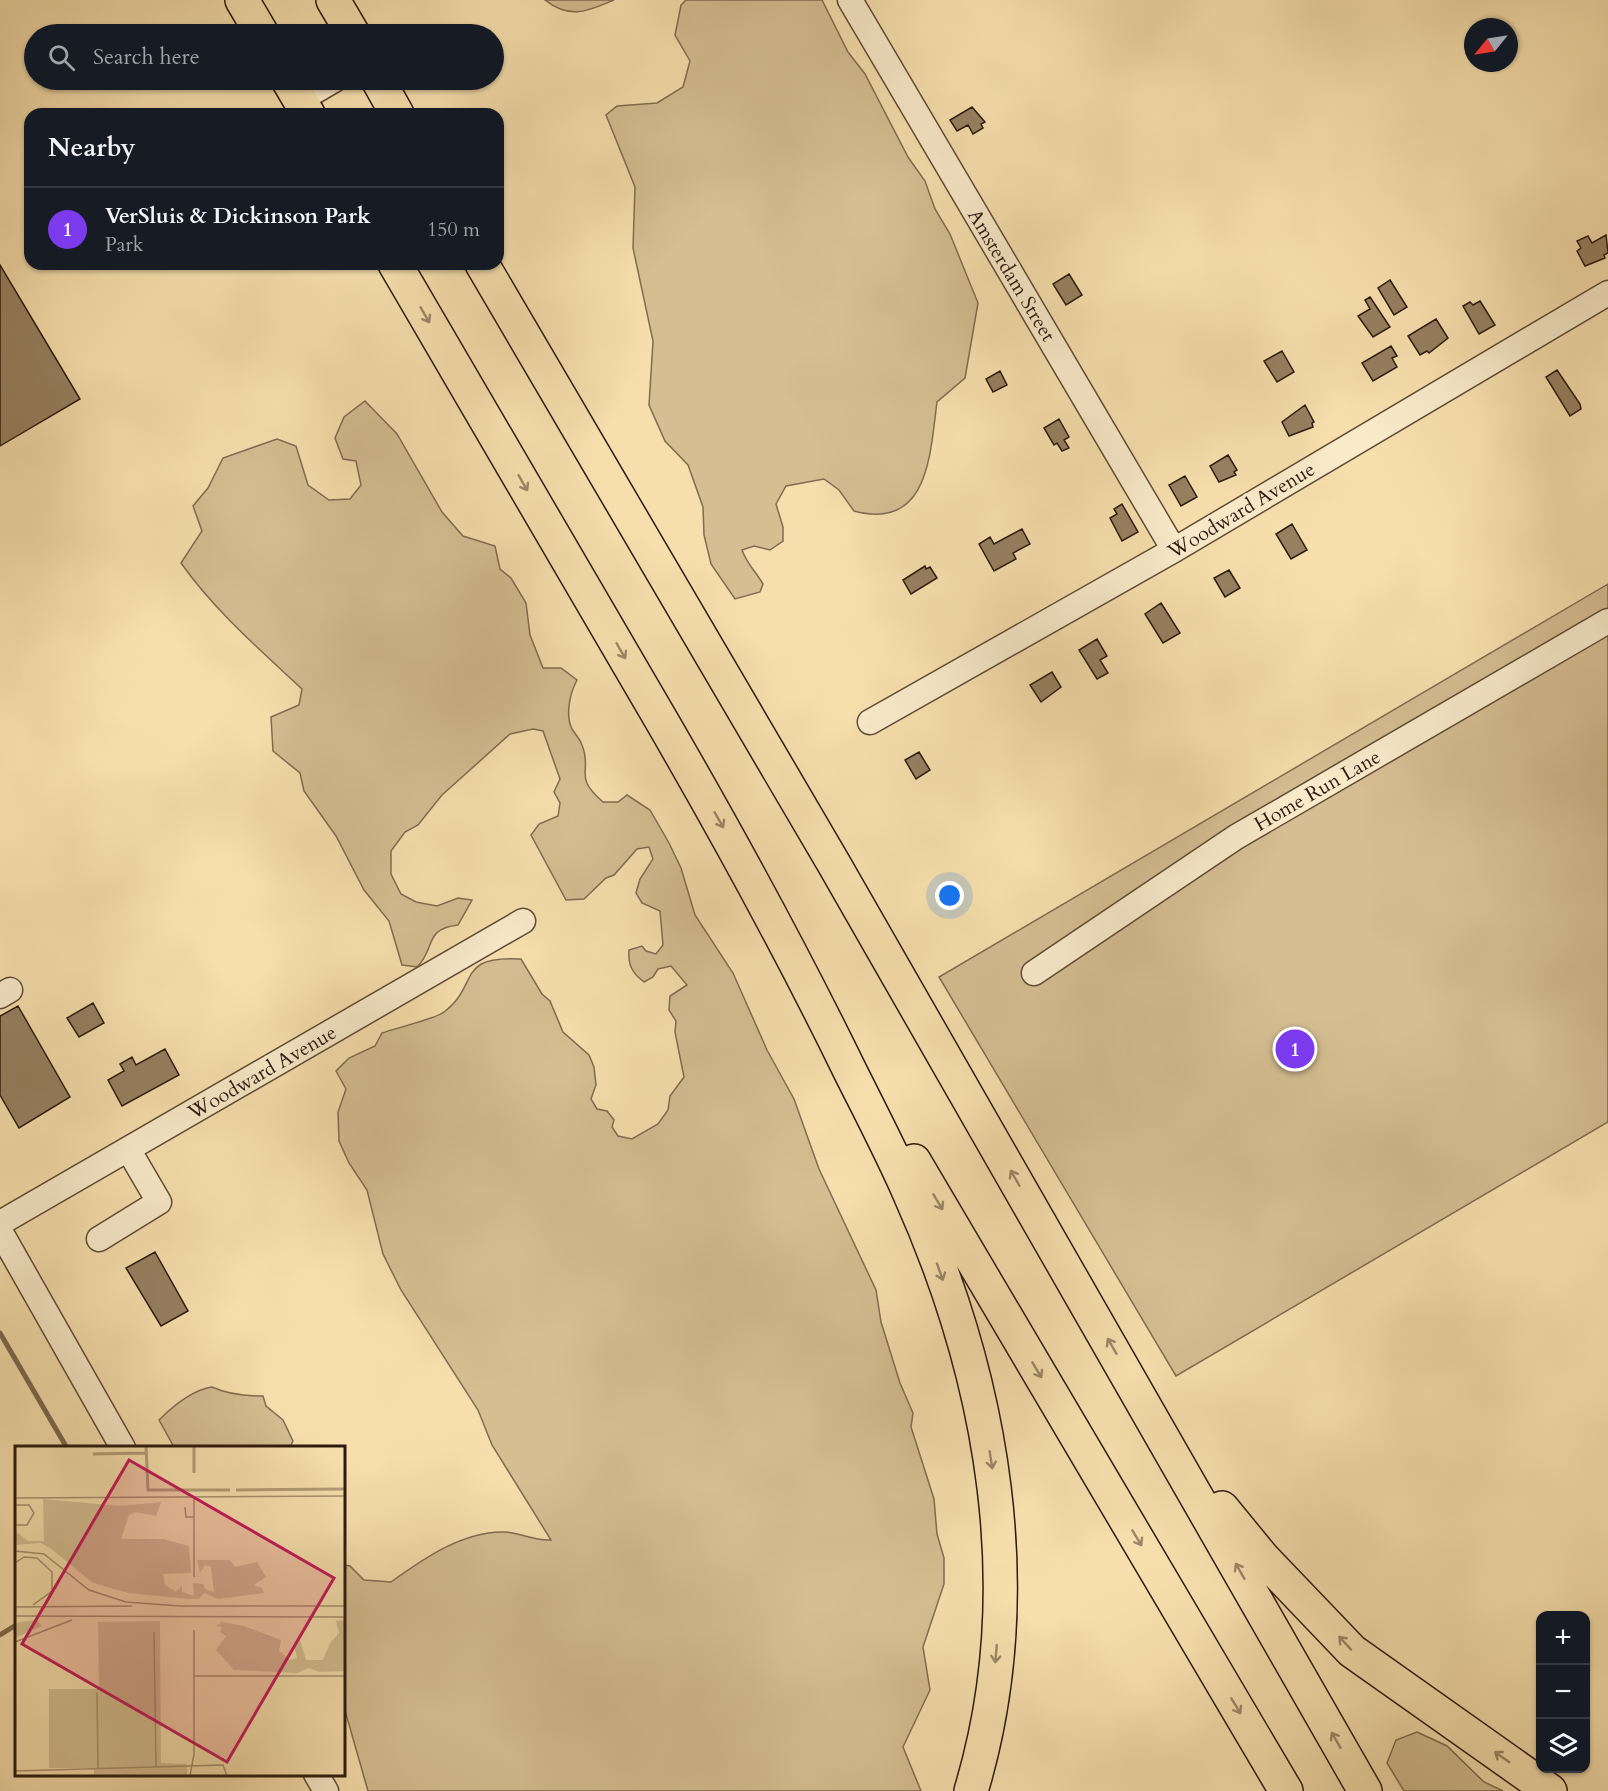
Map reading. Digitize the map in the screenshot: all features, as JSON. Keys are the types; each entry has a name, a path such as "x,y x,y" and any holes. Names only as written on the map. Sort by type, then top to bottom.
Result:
{"highway":[{"path":"242,0 256,24"},
{"path":"333,0 347,24"},
{"path":"384,90 394,108"},
{"path":"399,270 709,801 802,971 1286,1791"},
{"path":"486,270 823,845 1365,1791"},
{"path":"802,971 910,1194 966,1347 977,1387 990,1455 1001,1559 994,1684 971,1791"},
{"path":"1131,1380 1229,1516 1263,1558 1352,1651 1550,1791"}],"street":[{"name":"Amsterdam Street","path":"850,0 1174,550"},
{"path":"299,98 315,90"},
{"name":"Woodward Avenue","path":"870,722 1174,550 1608,293"},
{"name":"Home Run Lane","path":"1034,973 1236,837 1608,621"},
{"name":"Woodward Avenue","path":"0,1223 523,921"},
{"path":"99,1239 159,1202 128,1149"},
{"path":"0,1231 122,1446"},
{"path":"317,1776 326,1791"}],"shaded area":[{"path":"545,0 614,0 587,10 571,12"},
{"path":"686,0 822,0 848,52 865,74 908,157 925,181 935,209 950,234 978,303 965,378 937,402 927,465 921,484 911,499 898,510 879,514 854,511 839,490 824,479 786,486 776,504 783,527 783,541 770,550 754,546 742,550 763,584 760,592 735,599 711,564 704,535 703,507 688,465 665,441 649,405 653,341 633,248 635,187 606,115 617,106 657,103 683,87 690,61 675,35 681,5"},
{"path":"365,401 397,434 442,512 463,536 495,546 500,569 511,578 526,603 530,635 543,668 561,668 577,680 570,698 569,717 572,729 585,754 585,774 588,786 603,802 618,802 627,795 650,810 669,843 681,868 695,915 733,973 767,1050 794,1099 819,1169 876,1290 881,1322 900,1383 913,1413 911,1427 934,1499 937,1534 944,1558 944,1584 923,1647 930,1690 903,1747 921,1791 368,1791 345,1710 345,1565 350,1566 364,1580 391,1582 430,1556 475,1536 506,1532 551,1540 492,1445 478,1410 401,1290 383,1254 367,1190 349,1163 339,1141 338,1112 346,1089 336,1071 349,1058 375,1046 382,1033 444,1012 455,1002 477,967 500,959 521,959 542,994 550,1001 563,1032 589,1055 594,1067 596,1085 591,1099 597,1109 607,1111 614,1120 612,1127 618,1136 632,1139 658,1124 668,1110 670,1096 684,1077 675,1032 676,1021 669,1010 670,996 687,985 671,966 658,969 653,977 644,982 636,975 630,964 629,950 642,946 646,951 656,954 663,945 660,911 642,903 636,893 640,879 653,859 649,847 637,849 614,875 606,878 584,899 566,900 531,835 539,824 558,816 560,803 554,792 560,779 543,731 533,729 510,734 442,795 418,825 405,832 391,851 391,874 401,894 416,902 437,906 458,898 472,900 458,925 447,927 435,935 427,953 417,967 402,965 389,921 364,890 336,836 304,791 300,773 273,751 271,717 299,705 302,689 223,613 181,563 202,531 193,506 208,488 223,458 277,439 296,446 308,485 329,500 350,499 361,485 356,461 343,459 335,438 344,417"},
{"path":"1608,584 1608,1122 1176,1376 939,977"},
{"path":"212,1387 237,1394 263,1396 266,1406 283,1420 293,1441 290,1446 173,1446 159,1420 190,1395"},
{"path":"1417,1732 1447,1746 1484,1782 1503,1791 1404,1791 1387,1763 1396,1740"}],"building":[{"path":"972,107 985,122 981,124 983,128 973,134 968,125 957,131 950,120"},
{"path":"1606,235 1608,253 1604,255 1605,258 1585,266 1577,251 1581,248 1577,241 1588,236 1592,243"},
{"path":"0,265 80,399 0,446"},
{"path":"1069,274 1082,295 1066,305 1053,284"},
{"path":"1390,280 1407,307 1394,315 1378,288"},
{"path":"1370,297 1390,327 1373,337 1358,316 1370,309 1365,300"},
{"path":"1480,301 1495,325 1479,334 1463,306 1470,302 1473,305"},
{"path":"1436,319 1448,338 1429,353 1427,351 1420,355 1408,336"},
{"path":"1391,346 1397,356 1392,358 1397,367 1373,381 1362,363"},
{"path":"1282,351 1294,372 1277,382 1264,361"},
{"path":"1557,370 1580,404 1581,409 1570,416 1546,377"},
{"path":"1000,371 1007,385 993,392 986,379"},
{"path":"1305,405 1314,422 1313,427 1289,436 1282,422"},
{"path":"1059,419 1069,437 1064,440 1069,448 1062,451 1057,443 1054,445 1044,428"},
{"path":"1228,455 1237,470 1234,472 1236,475 1219,482 1210,466"},
{"path":"1185,476 1197,497 1181,506 1169,485"},
{"path":"1122,504 1138,532 1122,541 1110,518 1117,514 1114,509"},
{"path":"1292,524 1307,550 1291,559 1276,534"},
{"path":"1022,529 1030,544 1013,553 1016,559 994,571 979,544 990,537 994,544"},
{"path":"925,566 926,569 930,567 937,578 911,594 903,580"},
{"path":"1229,570 1240,588 1225,597 1214,578"},
{"path":"1161,603 1180,633 1163,643 1145,614"},
{"path":"1097,639 1107,656 1100,660 1108,673 1097,679 1079,650"},
{"path":"1052,672 1061,687 1041,702 1030,685"},
{"path":"919,752 930,770 916,779 905,760"},
{"path":"93,1003 104,1023 79,1037 67,1018"},
{"path":"18,1006 70,1097 19,1128 0,1095 0,1016"},
{"path":"165,1049 179,1075 122,1106 108,1080 124,1071 120,1064 132,1057 136,1065"},
{"path":"155,1252 188,1311 161,1326 126,1268"}],"waterway":[{"path":"0,1333 66,1446"},
{"path":"0,1635 15,1626"}],"place":[{"name":"VerSluis & Dickinson Park","path":"1295,1049"}]}
